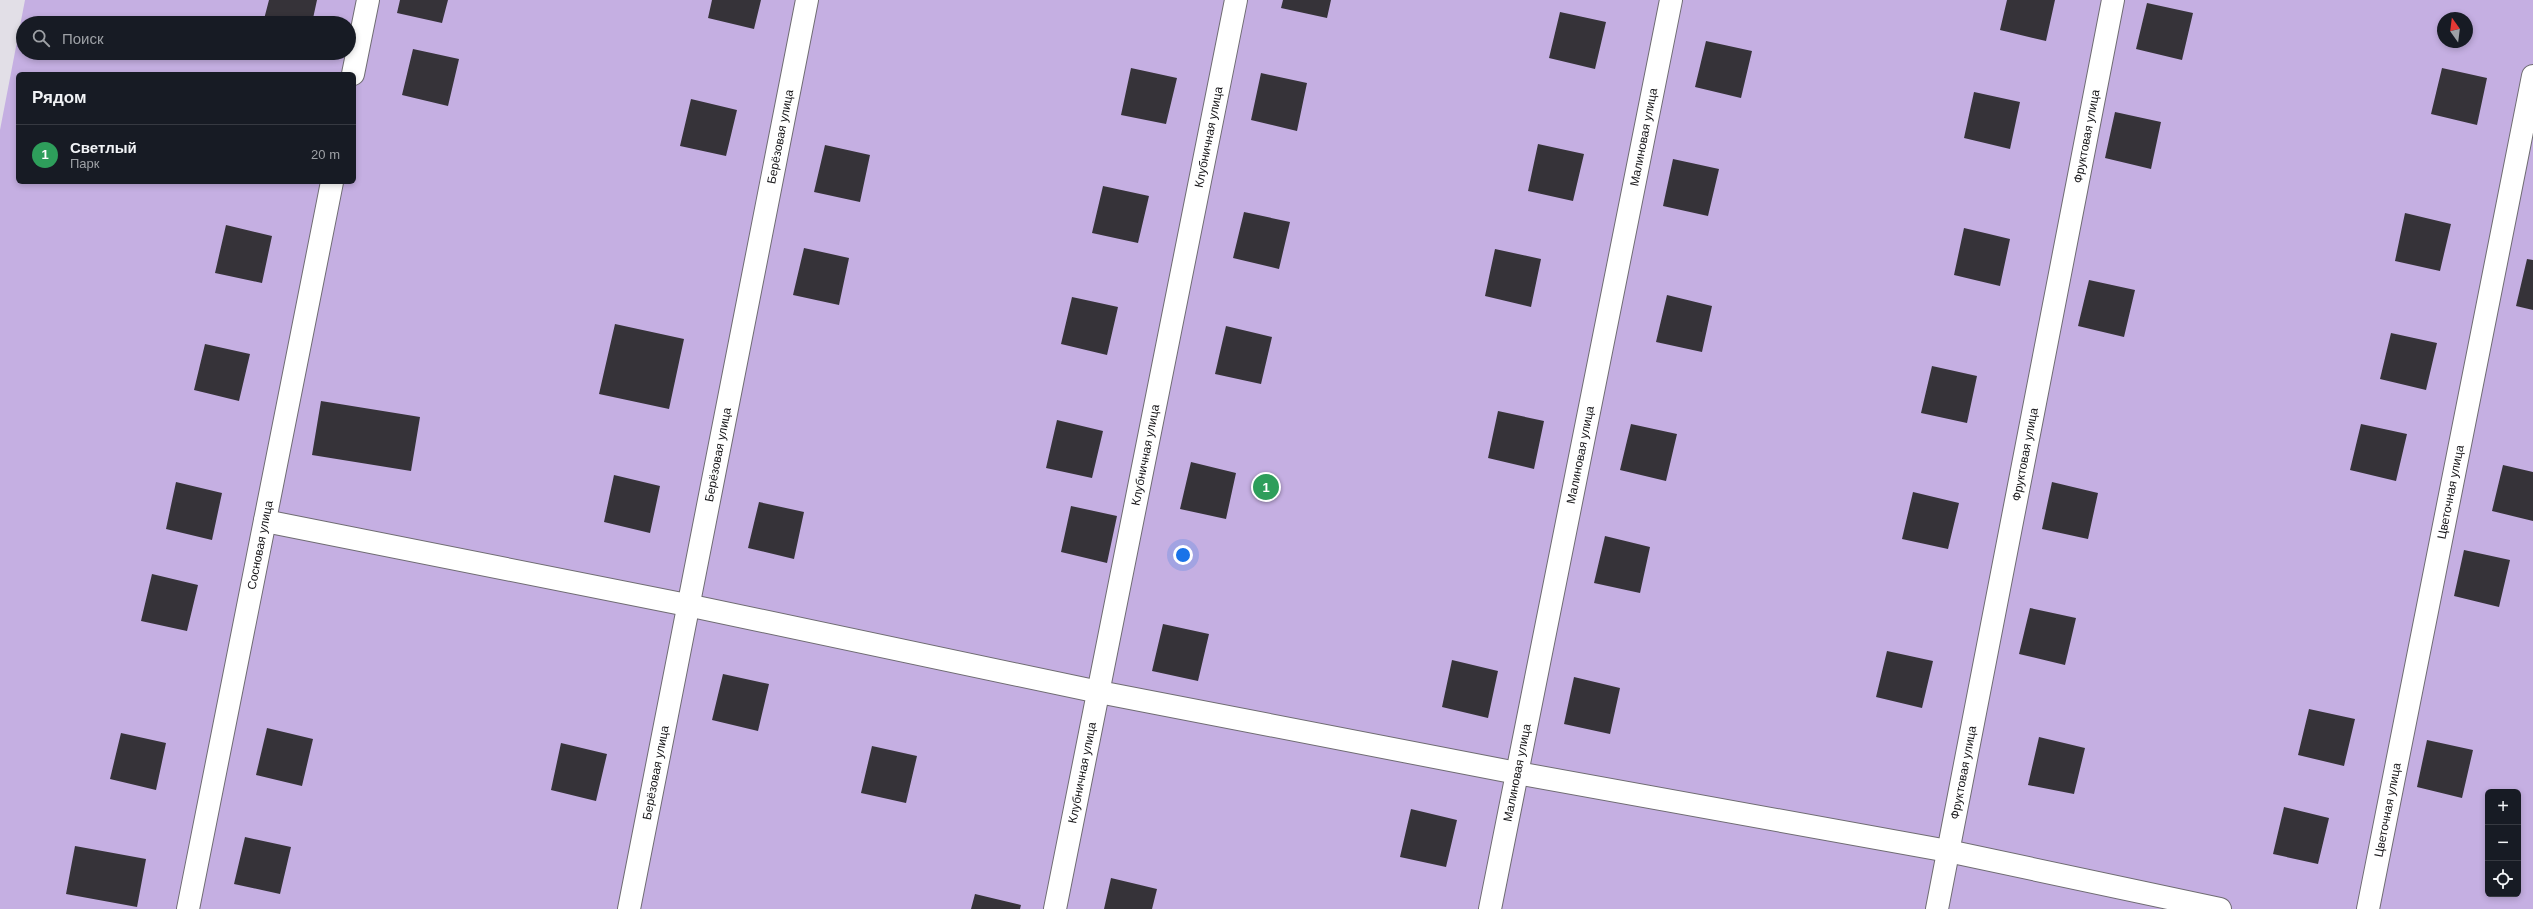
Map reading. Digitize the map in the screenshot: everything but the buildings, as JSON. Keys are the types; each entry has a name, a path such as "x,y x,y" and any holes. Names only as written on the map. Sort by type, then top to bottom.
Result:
{"street":[{"path":"356,59 368,0"},
{"name":"Берёзовая улица","path":"629,909 687,605 807,0"},
{"name":"Клубничная улица","path":"1055,909 1236,0"},
{"name":"Малиновая улица","path":"1490,909 1671,0"},
{"name":"Фруктовая улица","path":"1937,909 2113,0"},
{"path":"353,72 356,60"},
{"name":"Цветочная улица","path":"2368,909 2533,76"},
{"name":"Сосновая улица","path":"188,909 332,184"},
{"path":"265,521 687,605 1099,692 1517,773 1948,851 2220,909"}],"shaded area":[{"path":"25,0 2533,0 2533,909 0,909 0,130 16,47 16,60 356,60 356,16 22,16"}],"place":[{"name":"Светлый","path":"1266,487"}]}
